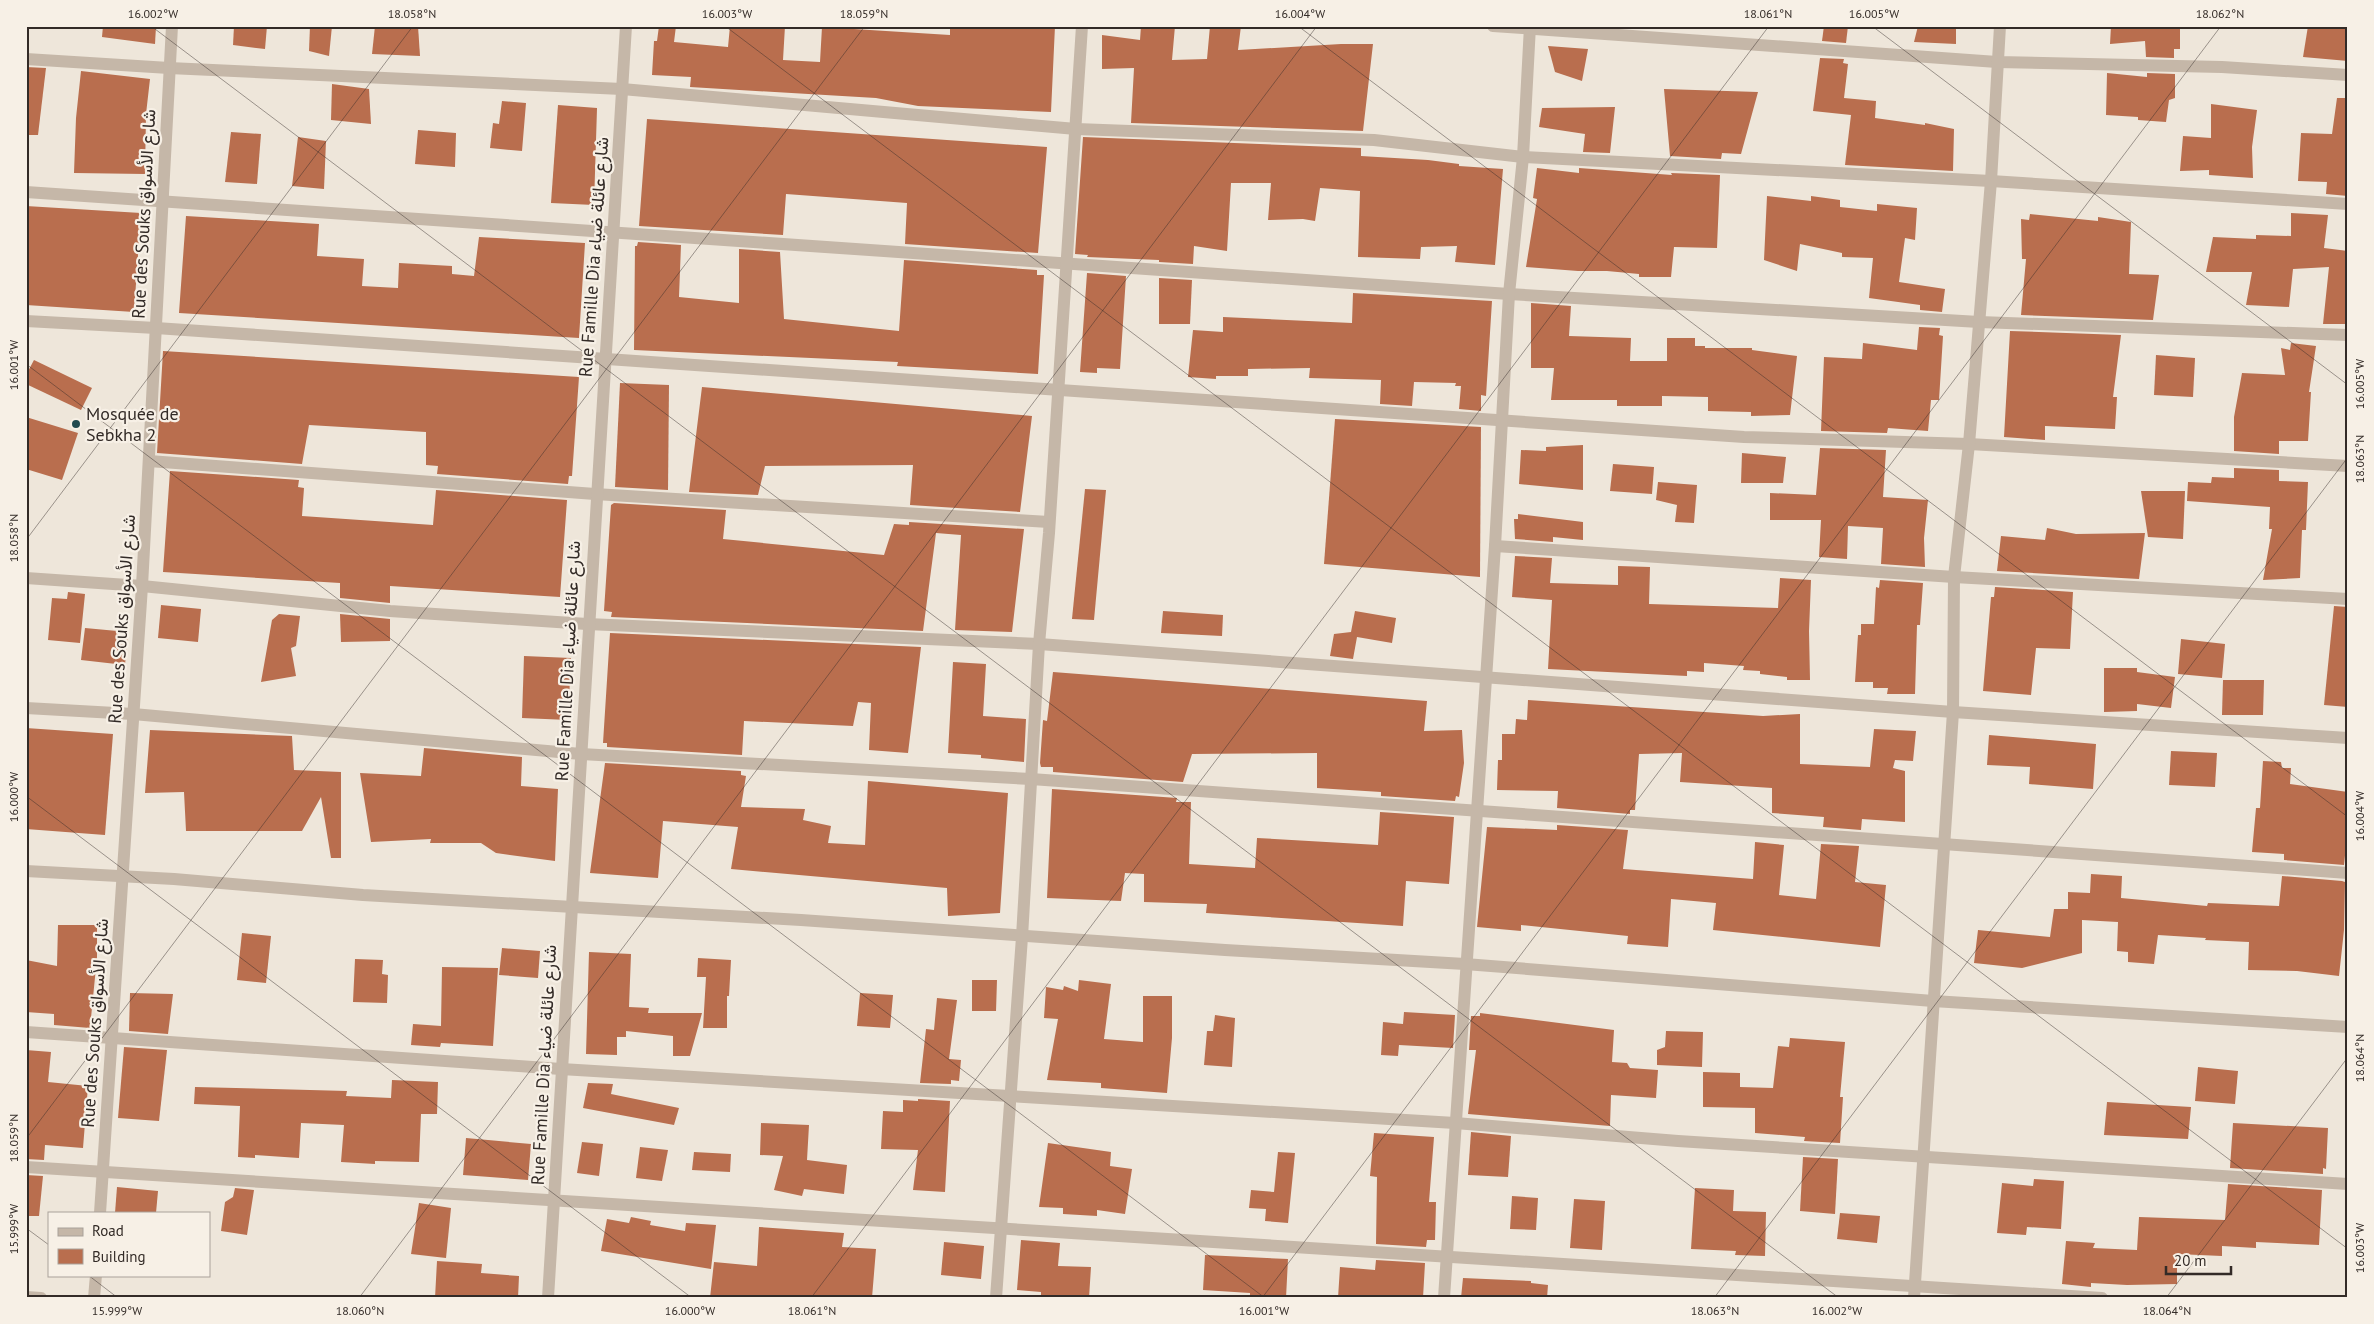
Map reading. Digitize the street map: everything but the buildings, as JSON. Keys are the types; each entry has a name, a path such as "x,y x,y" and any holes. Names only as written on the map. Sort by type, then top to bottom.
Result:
{"street":[{"name":"Rue des Souks شارع الأسواق","path":"100,1212 142,586 172,26"},
{"name":"Rue Famille Dia شارع عائلة ضياء","path":"548,1298 587,624 606,360 626,26"},
{"path":"996,1298 1022,936 1039,644 1049,522 1082,26"},
{"path":"1493,26 1529,27 1997,62 2222,67 2348,75"},
{"path":"1914,1292 1952,712 1954,577 1969,444 1991,181 2000,26"},
{"path":"1444,1298 1495,546 1509,294 1523,158 1529,27"},
{"path":"26,59 169,68 622,89 1076,129 1374,140 1523,158 1991,181 2348,204"},
{"path":"26,192 613,233 1067,262 1509,294 1979,322 2348,335"},
{"path":"26,321 156,328 1744,437 1969,444 2348,466"},
{"path":"149,461 595,494 1049,522"},
{"path":"1495,546 1954,577 2348,599"},
{"path":"26,578 142,586 390,611 587,624 1039,644 1952,712 2348,738"},
{"path":"26,708 133,714 580,754 1031,779 2348,873"},
{"path":"26,871 174,879 363,895 801,920 1466,964 1933,1001 2348,1027"},
{"path":"26,1032 561,1069 1455,1123 1678,1141 2348,1184"},
{"path":"26,1167 1447,1257 1914,1292 2102,1298"},
{"path":"94,1298 96,1276"},
{"path":"26,1297 41,1298"}],"place":[{"name":"Mosquée de Sebkha 2","path":"76,424"}]}
